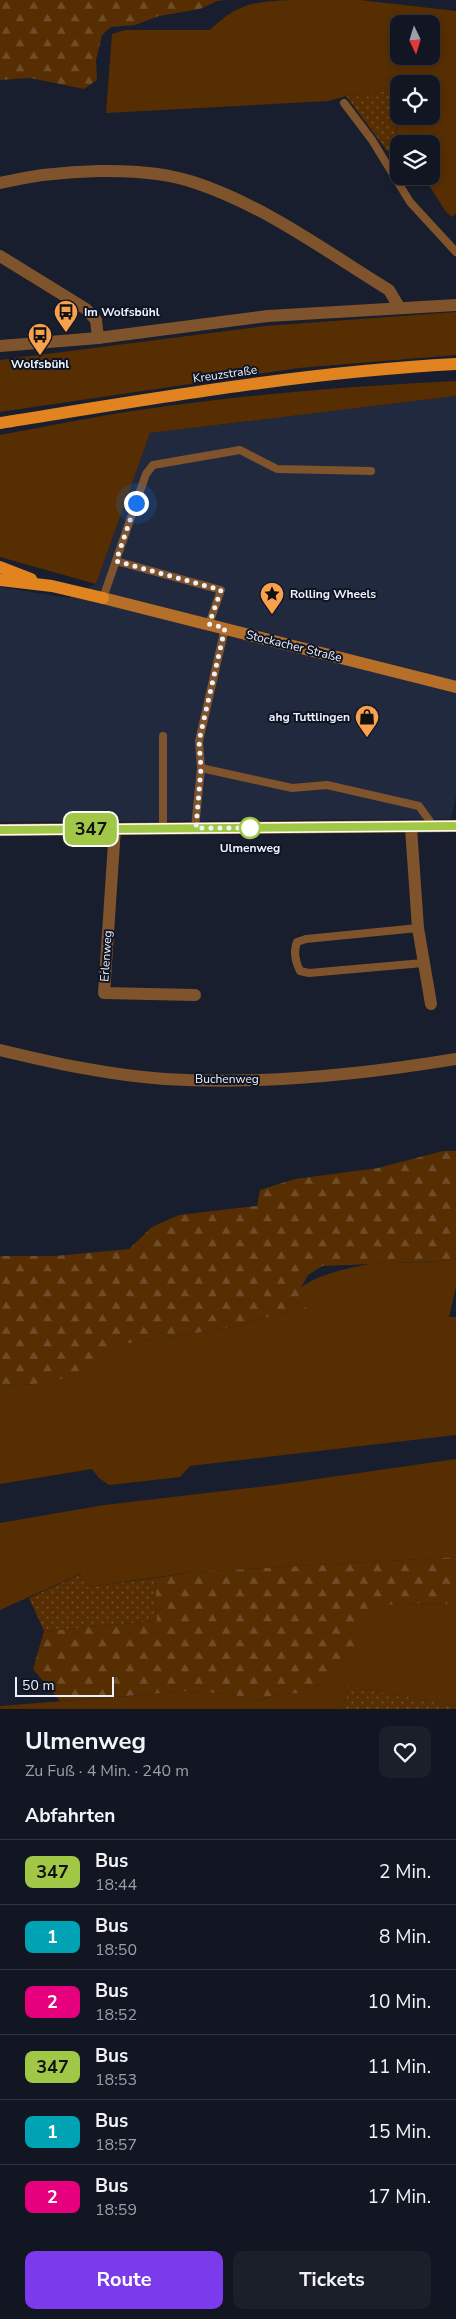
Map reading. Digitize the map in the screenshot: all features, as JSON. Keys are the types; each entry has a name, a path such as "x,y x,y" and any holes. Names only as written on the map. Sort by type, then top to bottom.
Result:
{"main road":[{"name":"Kreuzstraße","path":"0,423 235,386 327,374 456,364"},
{"path":"0,567 52,586"},
{"path":"0,580 52,586 103,598"}],"street":[{"path":"0,183 32,176 90,172 159,175 196,182 266,214 389,290 399,307"},
{"path":"0,256 86,309 96,320 98,338"},
{"path":"0,346 98,338 268,316 456,305"},
{"name":"Stockacher Straße","path":"103,598 456,687"},
{"path":"0,830 410,828 456,826"},
{"name":"Erlenweg","path":"116,828 104,993 195,995"},
{"path":"410,828 418,928 431,1004"},
{"name":"Buchenweg","path":"0,1050 52,1062 138,1076 175,1079 244,1080 322,1077 380,1072 456,1059"}],"lane":[{"path":"344,103 372,140 410,202 456,252"},
{"path":"103,598 146,474 153,465 240,450 277,469 371,470"},
{"path":"116,561 221,590 209,624"},
{"path":"196,828 201,768 199,741 225,628"},
{"path":"163,736 163,828"},
{"path":"201,768 292,788 328,785 419,806 434,827"},
{"path":"418,928 306,939 298,942 294,949 300,971 308,973 423,963"}],"shaded area":[{"path":"456,396 456,796 451,819 0,822 0,587 68,598 96,584 150,433"}],"green space":[{"path":"0,0 225,0 217,1 200,9 159,16 135,25 111,27 102,35 96,60 97,80 84,89 30,78 0,80"},
{"path":"290,0 360,0 456,11 456,213 452,217 446,212 429,185 440,185 440,135 396,135 397,125 440,125 440,75 390,75 390,91 346,96 329,101 106,113 112,34 125,30 210,30 229,14 256,3"},
{"path":"390,91 390,125 397,125 396,135 390,135 388,152 346,96"},
{"path":"456,312 456,355 299,368 0,412 0,360 265,326"},
{"path":"456,381 456,396 150,433 96,584 0,557 0,435 128,412 223,399 339,388"},
{"path":"443,1151 456,1151 456,1258 442,1261 322,1266 308,1275 298,1293 307,1309 281,1313 234,1327 117,1345 100,1363 77,1376 35,1384 0,1386 0,1256 55,1256 129,1249 152,1227 179,1215 257,1206 260,1190 295,1179 378,1168"},
{"path":"456,1258 456,1287 449,1317 456,1317 456,1435 190,1466 180,1477 109,1485 99,1478 92,1469 0,1484 0,1386 35,1384 100,1363 117,1345 234,1327 281,1313 306,1309 297,1293 310,1282 331,1273 371,1264 435,1261"},
{"path":"456,1459 456,1557 193,1572 88,1587 82,1573 0,1610 0,1523 104,1505 275,1485"},
{"path":"456,1557 456,1604 401,1603 369,1608 361,1623 356,1645 324,1681 306,1693 279,1694 258,1700 229,1694 190,1691 60,1701 33,1669 44,1631 157,1621 155,1578 193,1572"},
{"path":"83,1573 88,1587 155,1578 157,1621 44,1631 29,1598"},
{"path":"401,1603 456,1604 456,1706 348,1686 343,1709 0,1709 0,1706 190,1691 229,1694 258,1700 279,1694 306,1693 324,1681 355,1645 361,1623 369,1607"},
{"path":"348,1686 456,1706 456,1709 343,1709"}],"bus line":[{"name":"347","path":"0,830 410,828 456,826"}],"place":[{"name":"Im Wolfsbühl","path":"66,333"},
{"name":"Wolfsbühl","path":"40,356"},
{"name":"Rolling Wheels","path":"272,615"},
{"name":"ahg Tuttlingen","path":"367,738"},
{"name":"Ulmenweg","path":"250,828"}],"route":[{"path":"136,503 116,561 221,590 209,624 225,628 199,741 201,768 196,828 250,828"}]}
